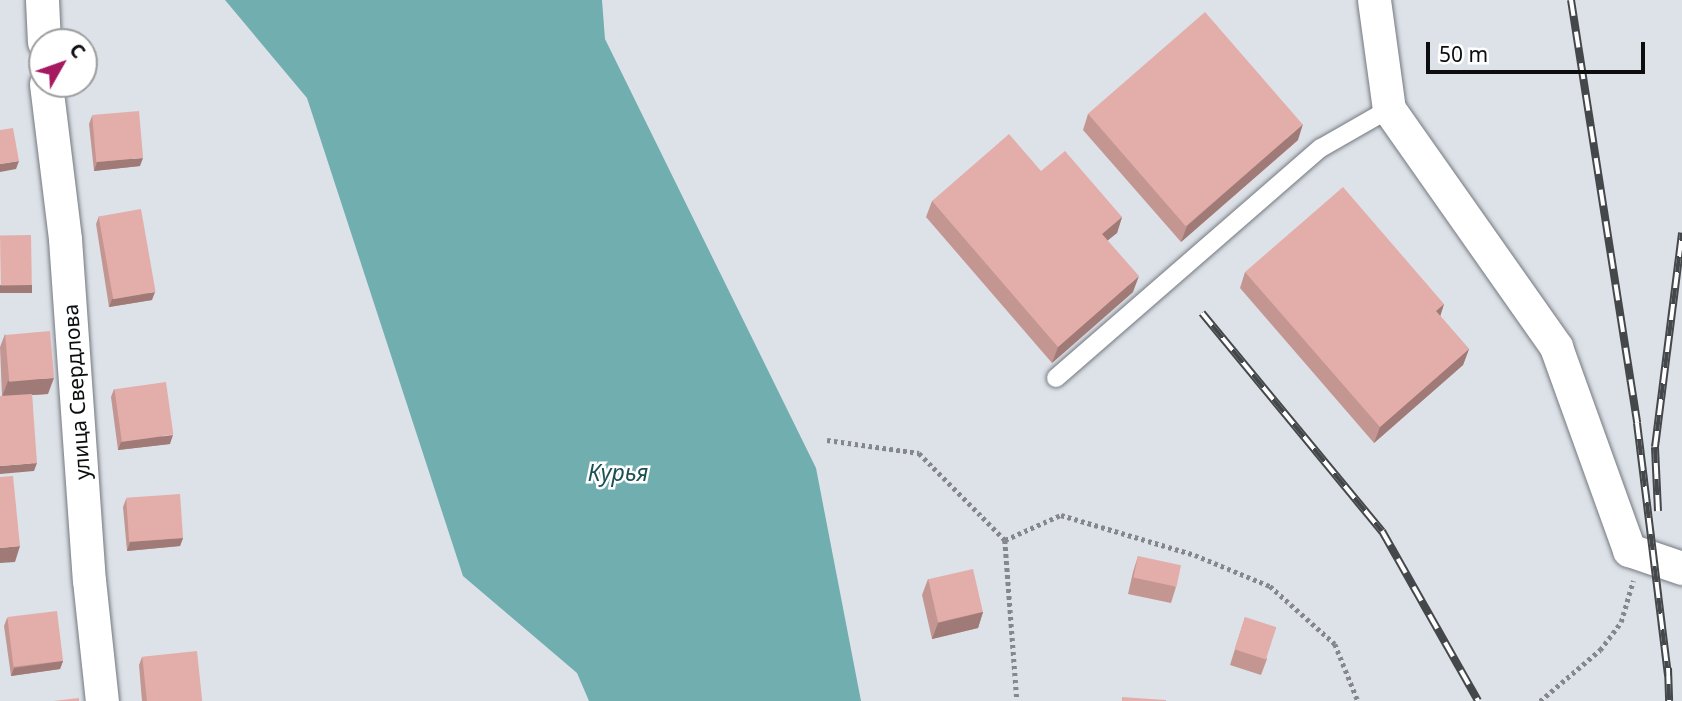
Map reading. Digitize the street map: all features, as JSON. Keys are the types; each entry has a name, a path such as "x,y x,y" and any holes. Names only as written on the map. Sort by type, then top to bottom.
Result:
{"street":[{"path":"42,0 43,28"},
{"path":"1374,0 1389,109 1556,347 1629,550 1682,568"},
{"name":"улица Свердлова","path":"48,98 65,239 89,580 102,701"}],"lane":[{"path":"1056,378 1311,156 1389,109"}],"path":[{"path":"827,440 919,453 1005,540 1017,701"},
{"path":"1005,540 1061,515 1195,555 1270,586 1335,644 1359,701"},
{"path":"1540,701 1575,674 1621,622 1631,599 1635,570 1629,550"}],"water":[{"name":"Курья","path":"225,0 602,0 605,39 816,468 861,701 589,701 577,673 463,576 307,98"}],"building":[{"path":"1205,12 1303,124 1186,226 1088,114"},
{"path":"139,111 143,158 96,162 92,115"},
{"path":"13,128 19,161 0,164 0,130"},
{"path":"1009,134 1041,171 1065,151 1122,217 1102,234 1139,276 1058,347 932,201"},
{"path":"1343,187 1444,304 1436,311 1469,349 1380,427 1245,272"},
{"path":"141,209 156,292 113,299 99,216"},
{"path":"31,235 32,285 1,286 0,236"},
{"path":"50,331 54,378 9,382 5,335"},
{"path":"166,382 173,434 122,442 115,389"},
{"path":"32,394 37,463 0,466 0,396"},
{"path":"13,476 20,546 0,548 0,477"},
{"path":"180,494 183,538 129,542 126,498"},
{"path":"1138,556 1181,565 1176,587 1133,578"},
{"path":"973,569 983,612 938,622 928,579"},
{"path":"57,611 63,661 13,667 7,617"},
{"path":"1245,617 1276,627 1266,660 1234,649"},
{"path":"197,651 202,701 147,701 142,657"},
{"path":"1122,697 1166,700 1166,701 1122,701"},
{"path":"79,698 79,701 53,701"}],"railway":[{"path":"1571,0 1637,423 1668,676"},
{"path":"1658,511 1655,447 1682,233"},
{"path":"1202,313 1382,531 1478,701"},
{"path":"1668,668 1669,701"}]}
